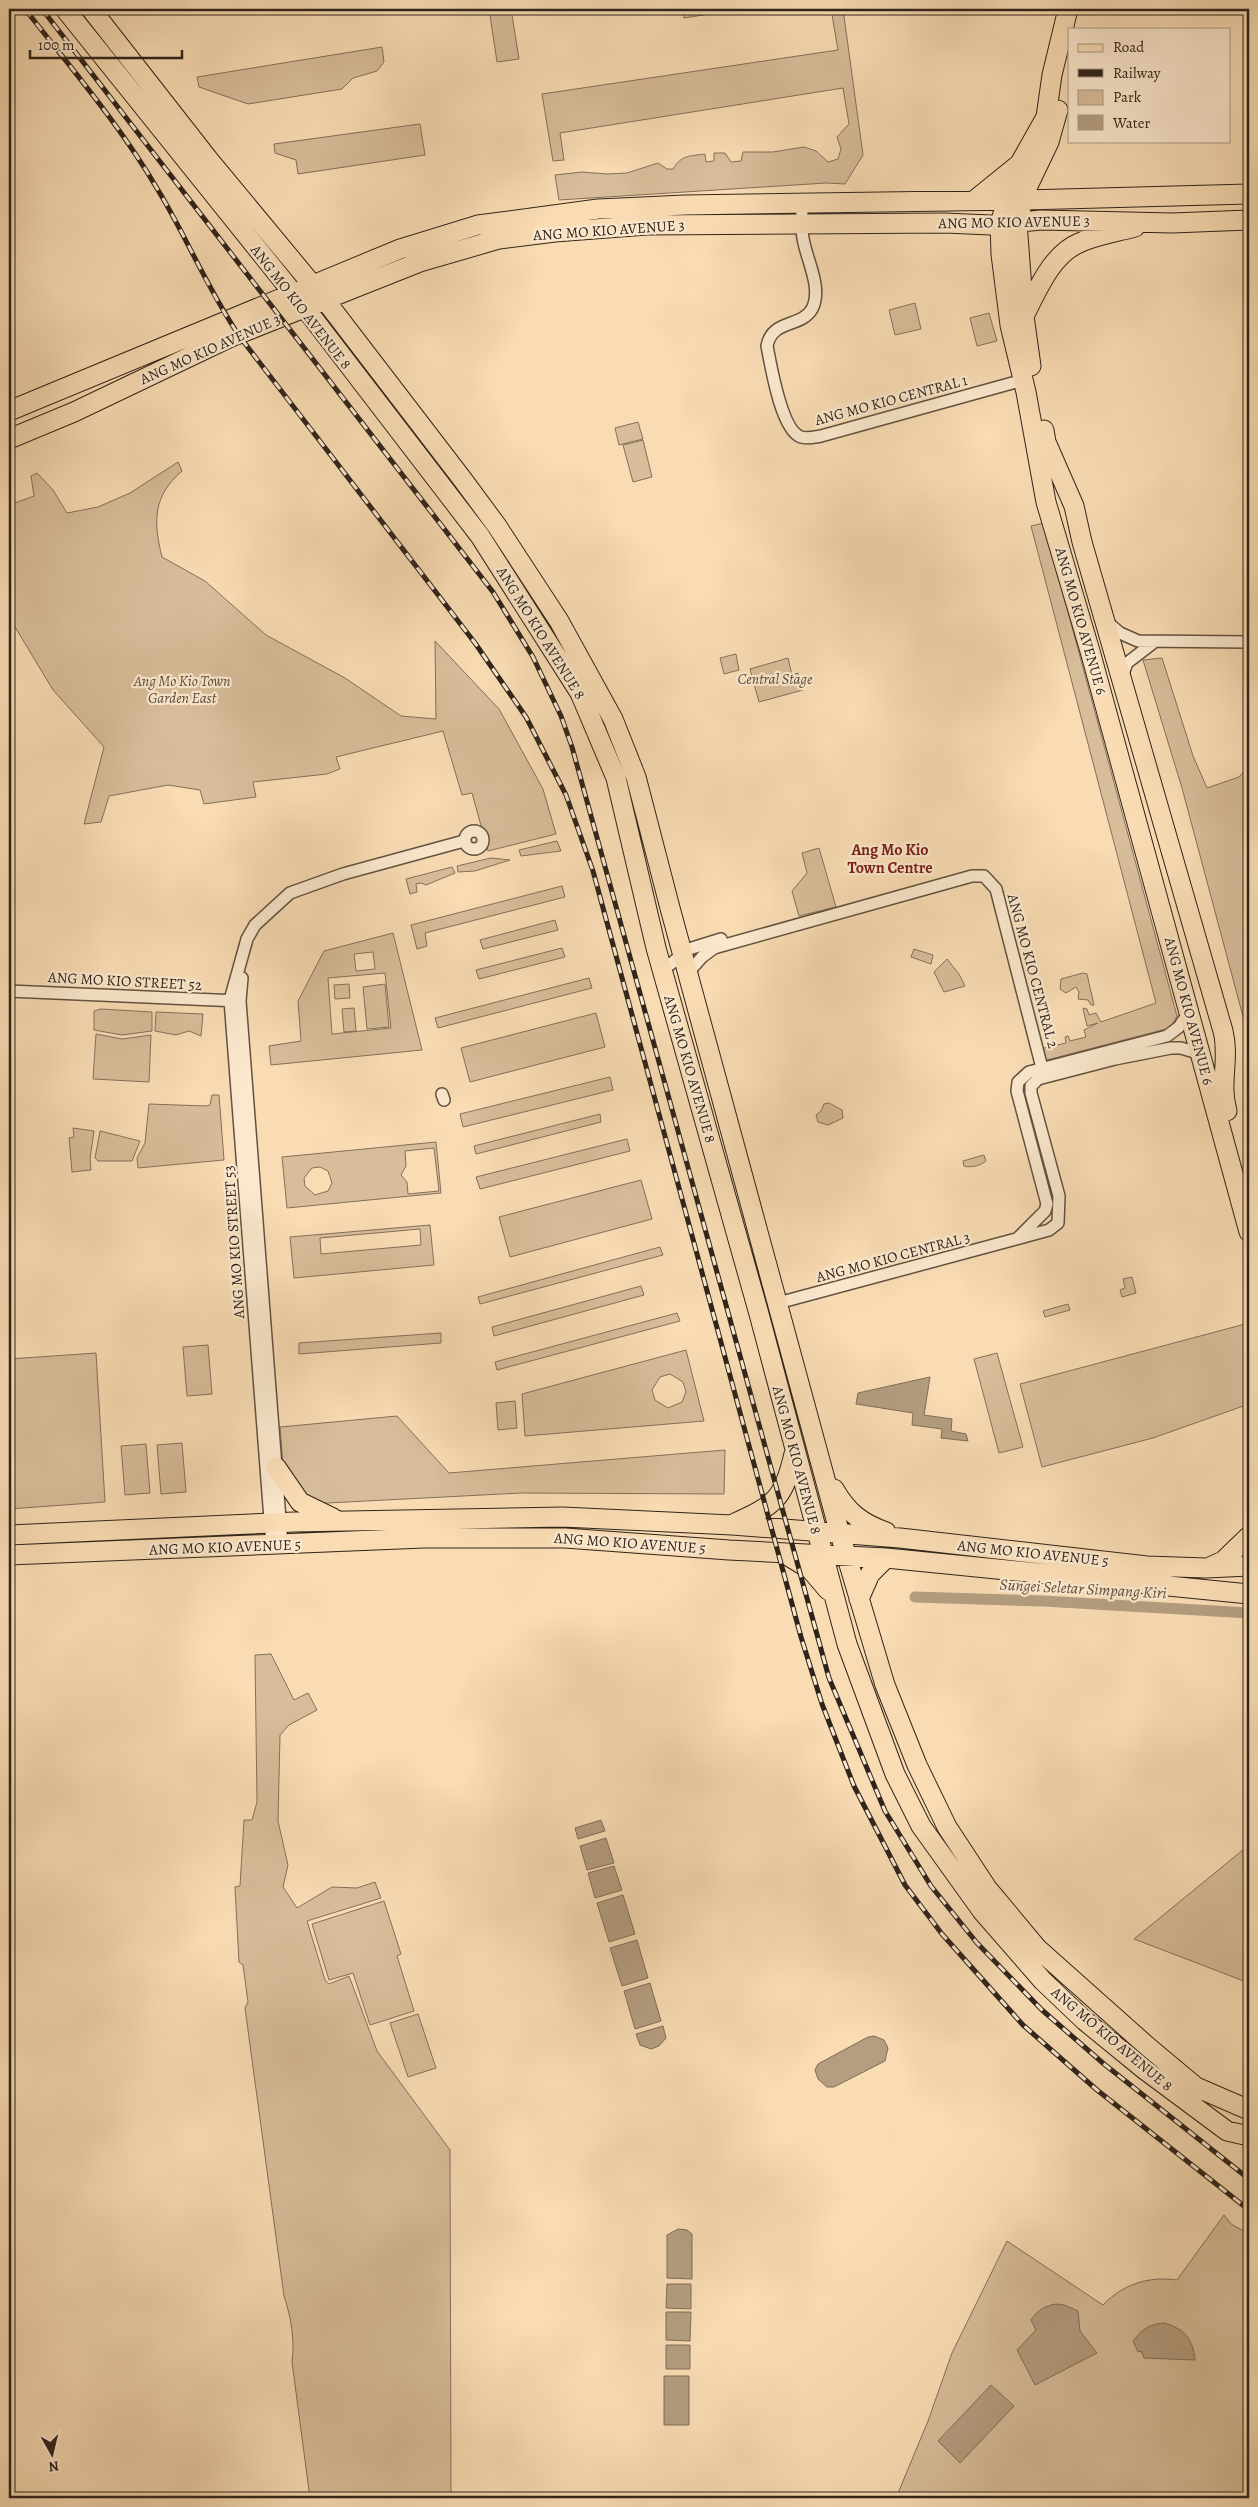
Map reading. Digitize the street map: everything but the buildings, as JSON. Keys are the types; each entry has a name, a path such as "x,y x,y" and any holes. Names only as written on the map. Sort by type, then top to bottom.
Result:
{"main road":[{"name":"ANG MO KIO AVENUE 8","path":"65,9 305,308 480,536 580,693 616,778 662,971 795,1452 832,1594 860,1685 895,1774 922,1826 982,1911 1043,1980 1086,2021 1145,2070 1227,2131 1249,2136"},
{"name":"ANG MO KIO AVENUE 8","path":"91,9 209,160 325,300 497,526 559,621 613,719 638,786 859,1599 885,1685 917,1765 947,1827 987,1888 1037,1948 1196,2087 1249,2110"},
{"name":"ANG MO KIO AVENUE 6","path":"1068,9 1052,75 1046,117 1019,165 1016,200 1000,254 1010,325 1046,502 1090,651 1249,1232"},
{"path":"1075,28 1077,9"},
{"name":"ANG MO KIO AVENUE 6","path":"1016,200 1026,190 1040,162 1054,126 1068,57"},
{"path":"1040,162 1040,178 1049,187 1102,196"},
{"path":"975,200 1019,165"},
{"name":"ANG MO KIO AVENUE 3","path":"9,411 312,284 425,240 478,225 598,209 1249,194"},
{"name":"ANG MO KIO AVENUE 3","path":"9,439 74,412 231,337 349,289 420,262 499,240 600,228 944,222 991,225 1042,220 1153,222 1249,220"},
{"path":"944,222 986,235 997,244 1000,254"},
{"name":"ANG MO KIO AVENUE 6","path":"1009,222 1032,374 1046,442 1074,506 1121,679 1224,1031 1228,1048 1223,1095 1249,1190"},
{"path":"1024,316 1040,286 1066,251 1079,243 1153,222"},
{"path":"341,321 342,301 349,289"},
{"path":"694,1084 697,1075 705,1071 716,1078"},
{"path":"732,1525 767,1508 787,1483 795,1452"},
{"path":"276,1467 288,1488 300,1502 318,1513 341,1521"},
{"path":"824,1470 843,1506 854,1516 868,1525 900,1538"},
{"name":"ANG MO KIO AVENUE 5","path":"9,1535 276,1523 563,1517 732,1525 900,1538 1147,1566 1206,1568 1249,1566"},
{"path":"1206,1568 1223,1561 1249,1536"},
{"name":"ANG MO KIO AVENUE 5","path":"9,1555 460,1537 565,1538 886,1558 1249,1594"},
{"path":"782,1552 811,1570 832,1594"},
{"path":"859,1599 870,1574 886,1558"}],"street":[{"name":"ANG MO KIO CENTRAL 1","path":"802,203 802,237 814,282 814,303 809,313 775,330 768,340 767,346 786,422 794,432 807,438 821,436 1022,383"},
{"path":"1104,619 1120,633 1138,641 1153,643 1249,642"},
{"path":"1121,679 1127,663 1153,643"},
{"name":"ANG MO KIO STREET 53","path":"277,1545 235,1000 247,939 255,925 290,894 343,874 444,847 466,844"},
{"name":"ANG MO KIO CENTRAL 2","path":"688,974 702,957 714,948 790,925 972,876 984,876 996,890 1040,1074"},
{"name":"ANG MO KIO CENTRAL 2","path":"662,971 682,953 697,946 769,926 790,925"},
{"name":"ANG MO KIO STREET 52","path":"9,991 235,1000"},
{"name":"ANG MO KIO STREET 53","path":"235,1000 276,1467 276,1523"},
{"name":"ANG MO KIO CENTRAL 2","path":"1060,1209 1059,1196 1031,1093 1031,1086 1040,1074 1167,1036 1179,1027 1189,1012"},
{"name":"ANG MO KIO CENTRAL 2","path":"1016,1240 1045,1211 1046,1198 1017,1091 1018,1082 1029,1072 1040,1074 1171,1048 1181,1048 1201,1054"},
{"name":"ANG MO KIO CENTRAL 3","path":"778,1303 1016,1240 1054,1228 1058,1223 1060,1209"}],"green space":[{"path":"489,9 511,9 519,59 497,62"},
{"path":"683,9 742,9 684,18"},
{"path":"831,9 843,9 863,155 845,184 826,183 559,200 555,175 582,172 627,173 658,163 667,169 673,169 679,161 690,156 705,154 706,162 714,161 714,153 725,153 731,162 741,161 743,152 773,152 804,147 816,151 828,162 838,159 841,149 837,137 849,124 843,88 560,133 564,160 553,161 542,94 838,50"},
{"path":"382,47 384,62 377,71 353,78 342,89 248,104 199,87 197,77"},
{"path":"420,124 425,155 298,174 296,160 275,153 274,144"},
{"path":"915,303 921,329 895,335 889,310"},
{"path":"989,313 997,341 977,346 970,318"},
{"path":"638,422 643,439 619,445 615,428"},
{"path":"643,440 652,477 633,482 623,445"},
{"name":"Ang Mo Kio Town Garden East","path":"178,462 182,471 165,490 158,510 157,532 162,557 205,581 266,635 345,678 401,716 436,719 435,641 499,709 543,789 556,834 488,851 472,793 462,795 443,731 336,757 340,769 327,774 253,782 256,797 204,804 200,790 168,785 109,796 101,822 84,824 104,747 53,690 9,617 9,505 34,496 31,476 37,473 53,490 67,513 98,507 130,493"},
{"path":"1044,523 1177,1016 1170,1028 1043,1061 1040,1049 1066,1043 1065,1037 1068,1036 1070,1041 1086,1037 1084,1030 1098,1023 1087,1026 1083,1008 1087,1009 1089,1015 1096,1013 1101,1022 1156,1003 1031,526"},
{"path":"736,654 739,670 724,674 720,658"},
{"name":"Central Stage","path":"788,658 792,675 798,673 803,690 759,702 750,669"},
{"path":"1162,658 1193,756 1207,788 1239,777 1249,766 1249,1039 1182,788 1143,660"},
{"path":"557,841 561,851 521,856 519,850"},
{"path":"819,848 836,907 799,916 792,891 807,873 802,853"},
{"path":"491,858 510,860 475,871 458,872 457,866"},
{"path":"452,867 455,873 426,885 416,884 417,892 410,894 406,879"},
{"path":"562,886 565,897 425,933 427,946 417,949 411,925"},
{"path":"555,920 558,930 483,949 480,940"},
{"path":"393,933 422,1050 271,1065 269,1046 301,1041 298,1001 324,951","holes":["373,952 375,969 356,971 354,954","385,973 391,1028 332,1034 328,978"]},
{"path":"562,948 565,957 479,979 476,970"},
{"path":"914,949 933,955 931,964 911,957"},
{"path":"947,959 959,974 965,986 944,992 934,972"},
{"path":"1083,973 1087,974 1094,1005 1091,1005 1088,1000 1078,999 1079,992 1076,987 1066,993 1060,989 1061,979"},
{"path":"589,978 592,988 438,1028 435,1018"},
{"path":"349,984 350,998 335,999 334,985"},
{"path":"385,984 389,1027 367,1029 363,987"},
{"path":"354,1008 356,1031 344,1032 342,1009"},
{"path":"101,1009 152,1012 152,1031 122,1035 94,1030 94,1011"},
{"path":"156,1012 203,1014 201,1036 189,1031 176,1035 155,1031"},
{"path":"596,1013 605,1047 470,1082 461,1048"},
{"path":"96,1034 122,1039 151,1035 149,1082 93,1079"},
{"path":"610,1077 613,1090 463,1127 460,1114"},
{"path":"212,1095 219,1095 224,1160 138,1168 137,1158 145,1143 149,1104 206,1106 210,1105"},
{"path":"829,1103 842,1110 843,1118 828,1125 818,1122 816,1115 821,1111 824,1104"},
{"path":"600,1114 601,1122 476,1154 474,1146"},
{"path":"73,1128 94,1131 90,1159 91,1170 72,1172 69,1138 74,1137"},
{"path":"100,1131 140,1141 132,1161 98,1161 95,1158"},
{"path":"627,1139 630,1151 480,1189 476,1177"},
{"path":"436,1142 441,1193 287,1208 282,1157","holes":["434,1148 439,1191 408,1194 407,1182 401,1175 406,1166 405,1151","320,1167 328,1171 332,1183 328,1191 315,1195 305,1186 304,1178 312,1168"]},
{"path":"984,1155 986,1161 981,1164 972,1167 964,1166 963,1161"},
{"path":"641,1180 652,1219 510,1257 499,1217"},
{"path":"430,1225 434,1265 294,1278 290,1237","holes":["420,1229 421,1245 321,1254 320,1238"]},
{"path":"660,1247 663,1255 480,1304 478,1297"},
{"path":"1132,1277 1136,1293 1122,1297 1120,1290 1125,1288 1123,1279"},
{"path":"641,1286 644,1295 494,1336 492,1327"},
{"path":"1068,1304 1070,1310 1045,1317 1043,1311"},
{"path":"677,1313 680,1321 497,1370 495,1362"},
{"path":"1249,1323 1249,1404 1153,1438 1042,1467 1020,1384"},
{"path":"441,1333 441,1343 299,1354 299,1343"},
{"path":"208,1345 212,1394 187,1396 183,1347"},
{"path":"686,1350 704,1421 525,1436 522,1394","holes":["670,1374 683,1382 686,1392 682,1402 668,1408 655,1400 652,1390 660,1377"]},
{"path":"96,1353 105,1502 9,1509 9,1359"},
{"path":"997,1353 1023,1447 999,1453 974,1359"},
{"path":"515,1401 517,1428 498,1430 496,1403"},
{"path":"397,1416 449,1473 725,1450 724,1494 521,1493 308,1504 283,1465 280,1427"},
{"path":"182,1443 186,1492 161,1494 157,1445"},
{"path":"146,1444 150,1493 125,1495 121,1446"},
{"path":"271,1654 294,1700 308,1693 317,1710 289,1725 280,1735 278,1821 288,1865 283,1887 297,1908 332,1887 357,1888 375,1882 381,1898 307,1921 325,1980 329,1984 349,1976 377,2051 450,2150 451,2498 310,2498 292,2362 292,2329 284,2296 245,2008 248,2002 243,1965 239,1962 235,1887 240,1886 244,1820 252,1820 257,1802 255,1655"},
{"path":"1249,1845 1249,1983 1134,1939"},
{"path":"384,1901 401,1954 397,1956 414,2011 370,2025 353,1973 329,1980 312,1924"},
{"path":"418,2014 436,2068 408,2077 390,2023"},
{"path":"1224,2215 1231,2224 1249,2234 1249,2498 896,2498 928,2421 952,2353 1007,2241 1103,2305 1119,2292 1137,2283 1156,2279 1177,2280"}],"water":[{"path":"930,1377 924,1415 952,1419 951,1431 966,1434 968,1441 941,1438 942,1429 912,1425 913,1413 856,1404 858,1393"},
{"path":"601,1820 605,1831 578,1839 575,1828"},
{"path":"606,1838 614,1863 587,1870 580,1846"},
{"path":"614,1866 622,1890 595,1898 588,1873"},
{"path":"623,1895 635,1934 609,1942 597,1903"},
{"path":"637,1940 648,1978 622,1986 610,1948"},
{"path":"650,1983 661,2021 635,2029 624,1991"},
{"path":"663,2026 666,2038 659,2046 651,2049 640,2045 636,2034"},
{"path":"874,2036 884,2040 888,2048 885,2061 834,2087 827,2087 818,2079 815,2070 818,2064 868,2037"},
{"path":"678,2229 687,2230 692,2234 692,2279 667,2278 667,2235"},
{"path":"667,2284 691,2284 691,2309 666,2308"},
{"path":"1056,2304 1078,2311 1080,2331 1097,2353 1035,2385 1017,2350 1036,2330 1031,2320 1042,2309"},
{"path":"666,2312 691,2312 690,2341 666,2340"},
{"path":"1164,2323 1177,2328 1187,2336 1192,2346 1195,2360 1144,2358 1141,2351 1138,2352 1133,2341 1136,2337 1150,2326"},
{"path":"666,2345 690,2345 690,2369 666,2369"},
{"path":"664,2376 689,2376 689,2425 664,2425"},
{"path":"991,2385 1014,2406 960,2463 938,2441"}],"waterway":[{"name":"Sungei Seletar Simpang Kiri","path":"915,1597 1043,1601 1249,1613"}],"railway":[{"path":"25,9 128,143 169,208 218,301 240,337 475,643 526,717 566,795 593,871 801,1637 822,1704 854,1786 905,1885 942,1934 1023,2025 1097,2090 1249,2210"},
{"path":"42,9 493,592 533,657 561,716 572,747 829,1678 885,1811 931,1886 977,1943 1042,2010 1104,2064 1249,2179"}],"district":[{"name":"Ang Mo Kio Town Centre","path":"890,859"}]}
